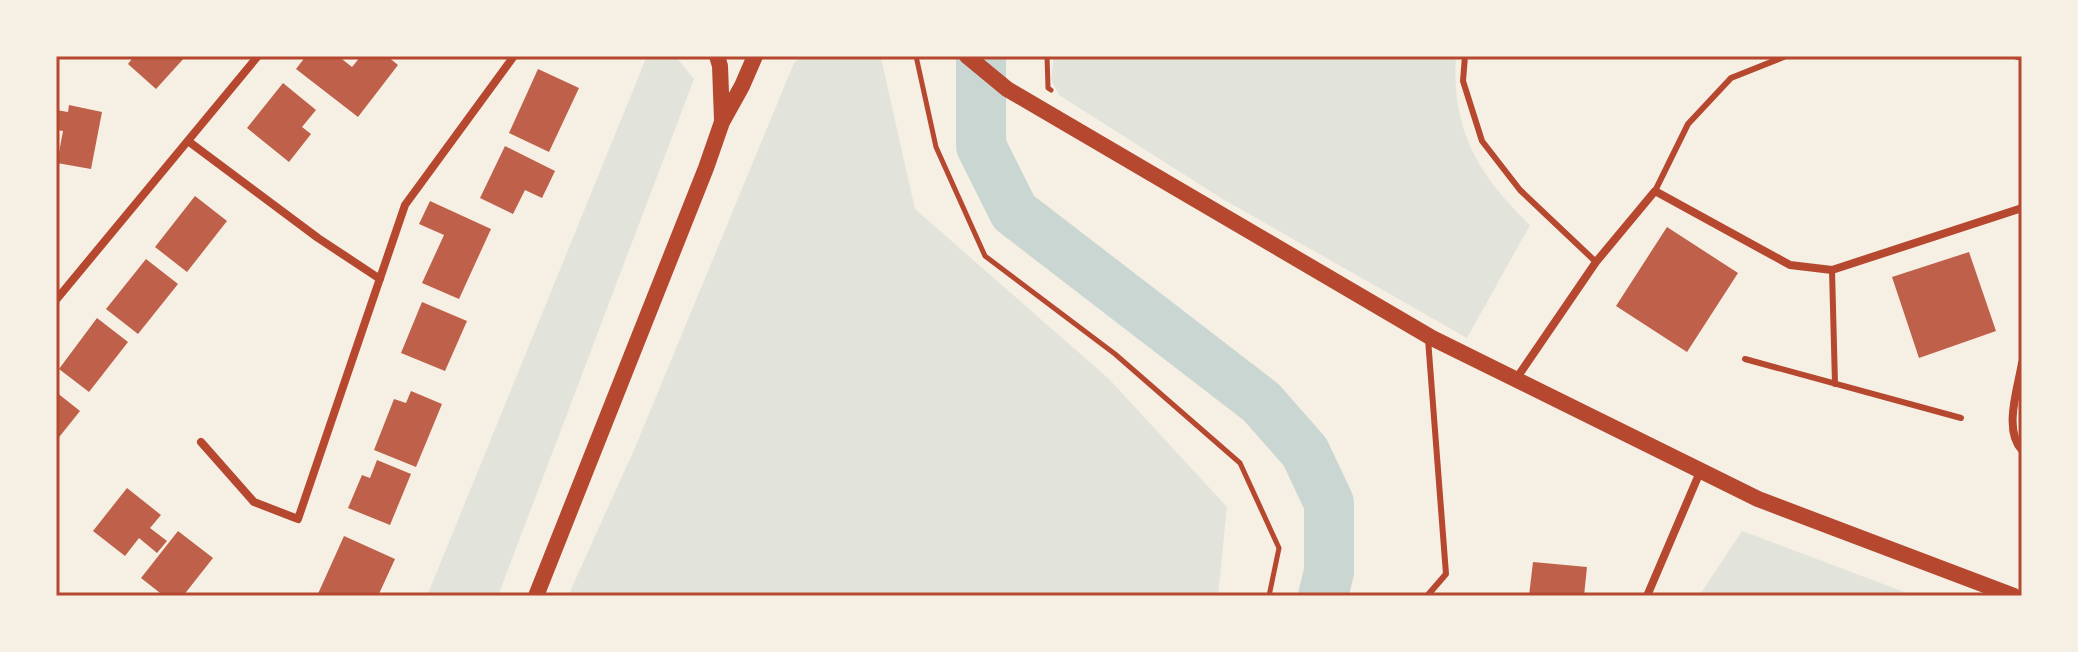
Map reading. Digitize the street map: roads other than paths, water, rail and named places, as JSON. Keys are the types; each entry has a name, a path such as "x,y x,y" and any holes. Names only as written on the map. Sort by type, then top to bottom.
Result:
{"main road":[{"path":"717,56 722,122"},
{"path":"536,596 722,122 755,56"},
{"path":"967,56 1007,89 1428,336 1758,499 2014,596"}],"street":[{"path":"56,300 258,56"},
{"path":"201,442 254,502 298,519 405,205 514,56"},
{"path":"188,141 318,238 380,279"},
{"path":"1515,380 1596,262 1655,191 1790,265 1832,270 2022,208"},
{"path":"2022,363 2013,420 2016,443 2022,450"},
{"path":"1647,596 1700,472"}],"lane":[{"path":"1465,56 1463,81 1482,141 1520,190 1596,262"},
{"path":"1655,191 1688,124 1731,78 1786,56"},
{"path":"2015,56 2022,58"},
{"path":"1832,270 1835,384"},
{"path":"1427,596 1446,574 1428,336"},
{"path":"1745,359 1961,418"}],"waterway":[{"path":"981,56 981,146 1014,212 1261,402 1305,452 1329,503 1329,572 1323,596"}]}
